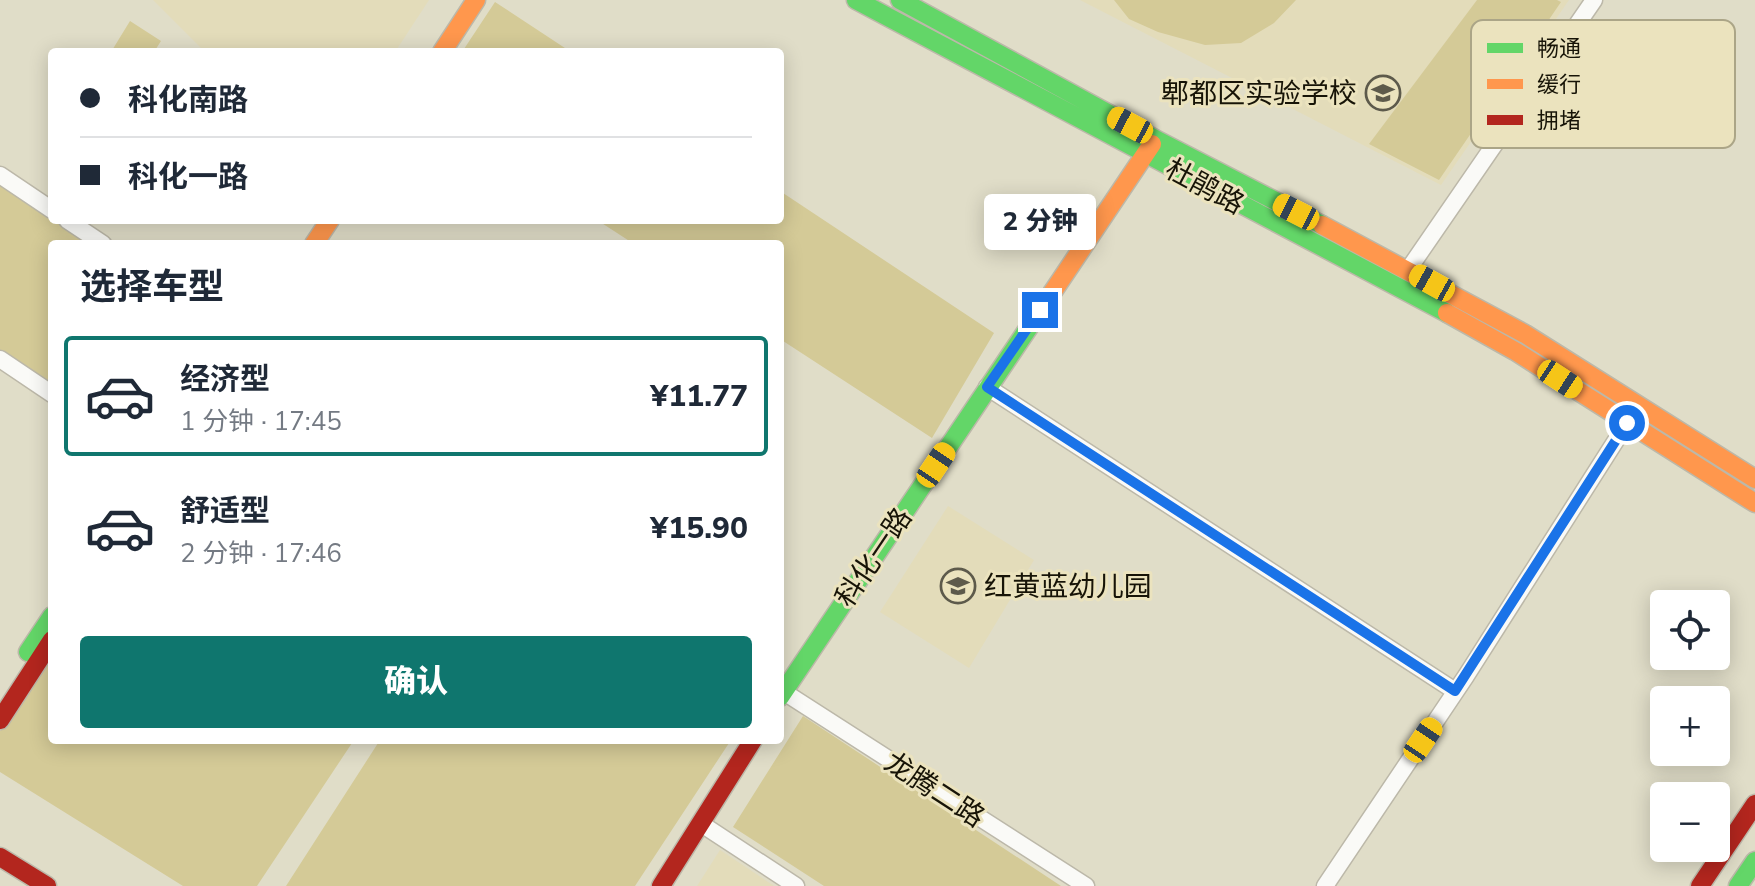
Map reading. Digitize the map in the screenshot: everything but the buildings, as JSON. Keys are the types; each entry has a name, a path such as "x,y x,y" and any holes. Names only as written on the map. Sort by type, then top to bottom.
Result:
{"main road":[{"path":"434,48 464,0"},
{"path":"445,48 476,0"},
{"name":"杜鹃路","path":"856,0 1149,147 1408,270 1525,334 1755,479"},
{"name":"杜鹃路","path":"900,0 1149,147 1515,351 1755,503"},
{"name":"科化一路","path":"784,692 1149,147"},
{"path":"0,693 48,622"},
{"path":"0,720 48,646"},
{"path":"661,886 750,744"},
{"path":"1700,886 1755,804"},
{"path":"0,857 47,886"},
{"path":"1738,886 1755,861"}],"street":[{"path":"1580,20 1594,0"},
{"path":"1408,270 1492,148"},
{"path":"0,175 48,207"},
{"path":"73,224 97,240"},
{"path":"0,359 48,391"},
{"path":"987,387 1455,691"},
{"path":"1325,886 1627,423"},
{"name":"龙腾二路","path":"784,696 1086,886"},
{"path":"700,823 796,886"}],"shaded area":[{"path":"153,0 429,0 398,48 201,48"},
{"name":"郫都区实验学校","path":"1080,0 1569,0 1555,20 1471,20 1471,142 1441,185"},
{"path":"1114,0 1296,0 1274,23 1241,43 1205,45 1158,32 1129,19"},
{"path":"1477,0 1561,2 1549,20 1471,20 1471,133 1439,180 1369,144"},
{"path":"495,2 565,48 465,48"},
{"path":"130,21 161,41 157,48 113,48"},
{"path":"0,183 48,214 48,224 62,224 86,240 48,240 48,386 0,355"},
{"path":"784,194 994,333 932,438 784,342 784,240 628,240 603,224 784,224"},
{"name":"红黄蓝幼儿园","path":"948,506 1034,560 969,668 880,612"},
{"path":"48,658 48,744 351,744 257,886 183,886 0,772 0,731"},
{"path":"803,716 1061,886 824,886 733,827"},
{"path":"377,744 728,744 635,886 286,886"},
{"path":"720,850 774,886 697,886"}],"traffic: fast":[{"path":"856,0 1447,313"},
{"path":"900,0 1155,139 1322,225"},
{"path":"784,691 1052,293"},
{"path":"28,652 48,622"},
{"path":"1738,886 1755,861"}],"traffic: slow":[{"path":"445,48 476,0"},
{"path":"1052,293 1152,144"},
{"path":"317,240 327,224"},
{"path":"1322,225 1525,334 1755,479"},
{"path":"1447,313 1515,351 1755,503"}],"traffic: jam":[{"path":"0,720 48,646"},
{"path":"661,886 750,744"},
{"path":"1700,886 1755,804"},
{"path":"0,857 47,886"}],"place":[{"name":"郫都区实验学校","path":"1383,93"},
{"name":"红黄蓝幼儿园","path":"958,586"}],"route":[{"path":"1040,310 987,387 1455,691 1627,423"}]}
